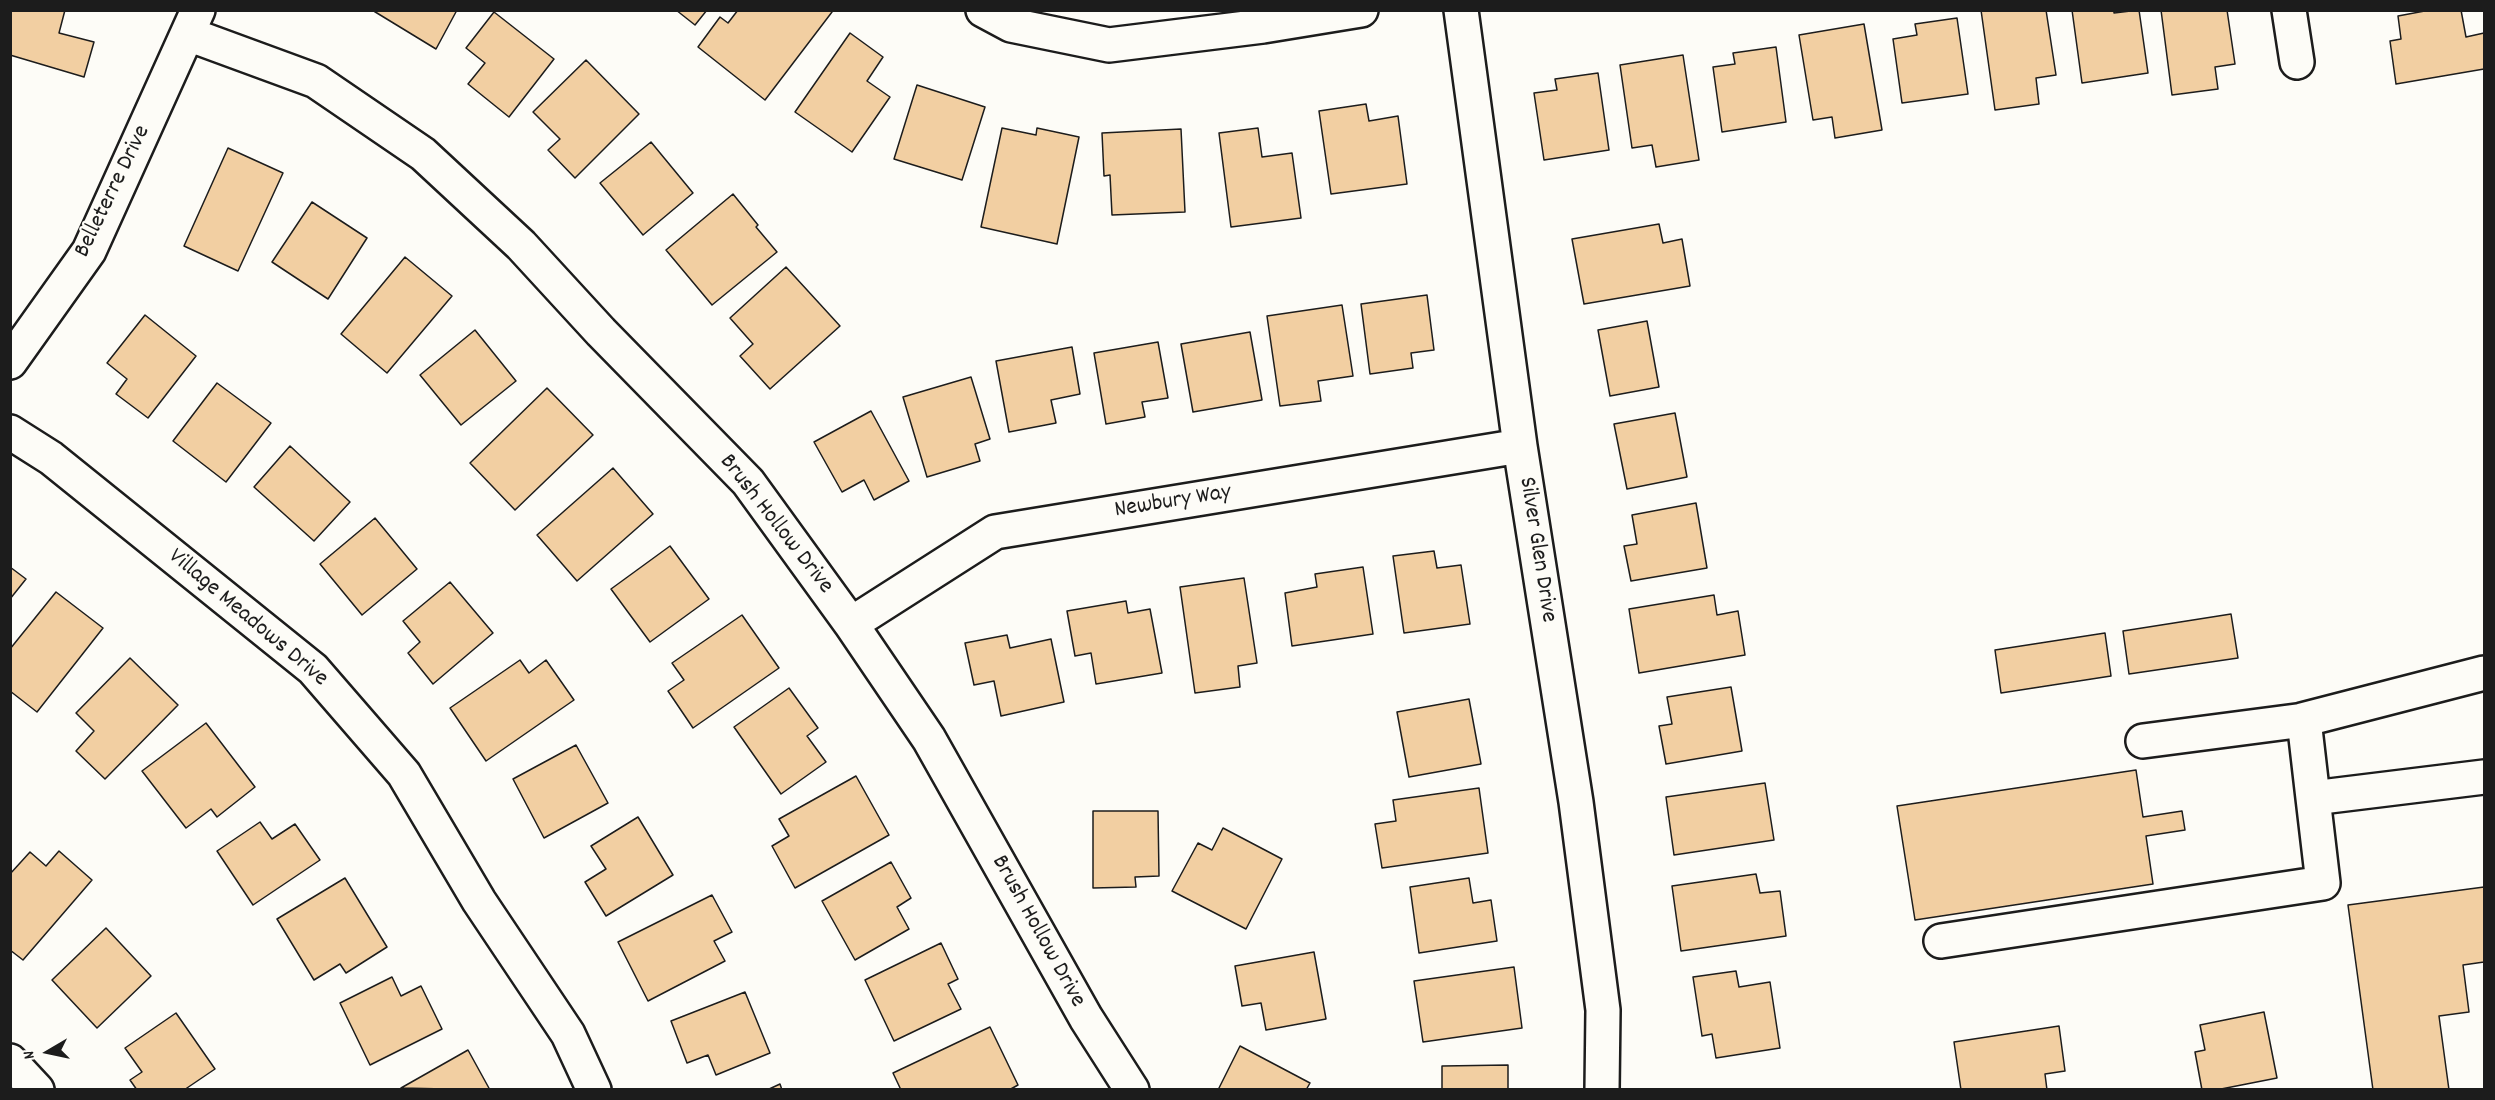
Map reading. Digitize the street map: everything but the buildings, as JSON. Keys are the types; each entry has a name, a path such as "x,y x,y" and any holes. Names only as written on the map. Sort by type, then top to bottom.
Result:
{"street":[{"path":"983,10 1011,25 1109,45 1263,26 1360,10"},
{"name":"Silver Glen Drive","path":"1461,10 1520,446 1576,802 1603,1010 1602,1089"},
{"path":"2289,10 2297,62"},
{"name":"Belleterre Drive","path":"10,362 89,251 193,22"},
{"name":"Brush Hollow Drive","path":"193,22 316,81 423,154 521,245 601,332 748,482 851,624 929,740 1086,1018 1132,1089"},
{"name":"Village Meadows Drive","path":"10,432 51,458 313,669 404,774 479,901 568,1034 594,1089"},
{"name":"Newbury Way","path":"851,624 995,532 1520,446"},
{"path":"2143,741 2302,720 2484,673"},
{"path":"1941,941 2323,883 2304,720 2302,720"},
{"path":"2313,798 2484,777"},
{"path":"10,1061 37,1089"}]}
